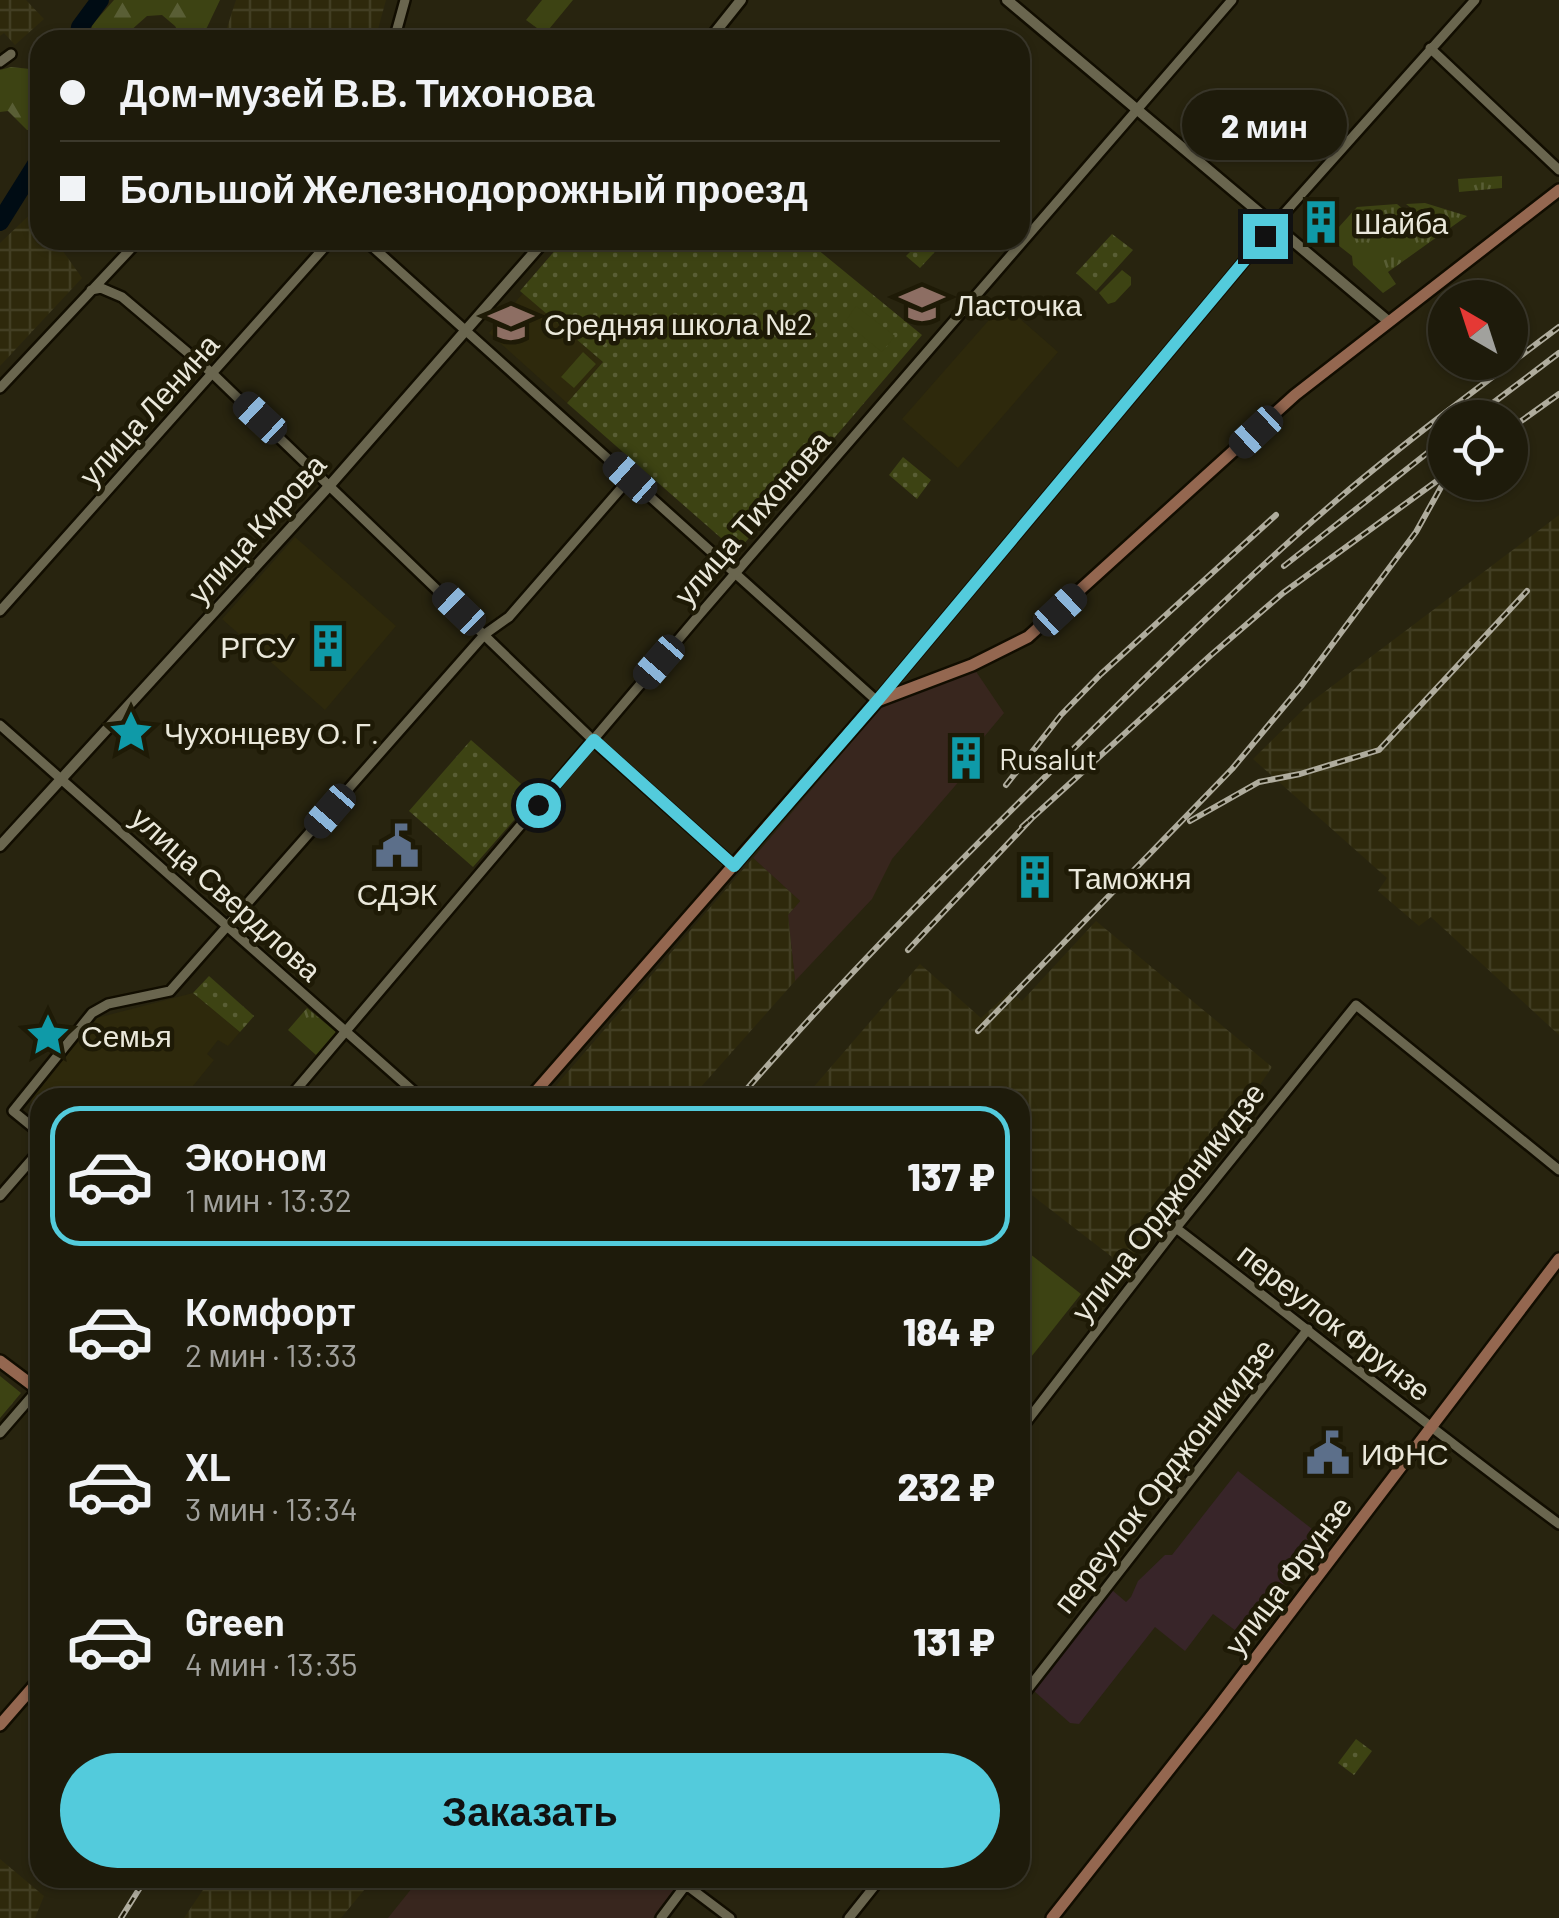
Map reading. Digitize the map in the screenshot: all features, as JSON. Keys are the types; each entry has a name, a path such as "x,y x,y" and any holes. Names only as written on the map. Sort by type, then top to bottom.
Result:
{"main road":[{"path":"539,1088 877,701 972,665 1028,637 1295,395 1559,190"},
{"name":"улица Фрунзе","path":"1052,1918 1213,1714 1559,1259"},
{"path":"0,1361 30,1383"},
{"path":"0,1724 30,1690"}],"street":[{"path":"397,30 405,0"},
{"path":"717,30 741,0"},
{"path":"1007,0 1388,320"},
{"name":"улица Тихонова","path":"1030,230 1232,0"},
{"path":"376,250 877,701 1274,226 1475,0"},
{"path":"1430,48 1559,170"},
{"path":"0,62 10,54"},
{"path":"0,388 129,250"},
{"name":"улица Ленина","path":"0,611 322,250"},
{"name":"улица Кирова","path":"0,846 331,484 536,250"},
{"name":"улица Тихонова","path":"297,1088 1013,250"},
{"path":"91,290 101,288 122,297 213,374 594,740 734,866"},
{"path":"31,1088 80,1025 108,1004 170,991 485,634 509,617 630,478"},
{"name":"улица Свердлова","path":"0,725 409,1088"},
{"name":"улица Орджоникидзе","path":"1030,1417 1356,1005 1559,1170"},
{"path":"30,1090 13,1112 30,1125"},
{"path":"0,1196 30,1162"},
{"name":"переулок Фрунзе","path":"1176,1228 1559,1524"},
{"name":"переулок Орджоникидзе","path":"1030,1686 1308,1330"},
{"path":"0,1433 30,1399"},
{"path":"661,1918 684,1888"},
{"path":"697,1888 730,1918"},
{"path":"849,1918 873,1888"}],"shaded area":[{"path":"0,0 26,0 44,19 15,45 4,33 0,36"},
{"path":"236,0 386,0 378,30 226,30"},
{"path":"30,214 30,250 62,250 82,278 0,366 0,243"},
{"path":"523,293 603,362 567,403 489,333"},
{"path":"1003,304 1058,352 958,468 902,419"},
{"path":"1559,515 1559,1035 1431,917 1419,926 1378,891 1387,878 1253,759 1311,702"},
{"path":"295,537 396,626 325,710 222,619"},
{"path":"975,670 1004,713 973,750 980,757 892,859 872,899 795,981 788,915 800,901 753,858 886,702"},
{"path":"753,858 800,901 788,915 795,981 700,1088 554,1088"},
{"path":"1096,921 1272,1067 1160,1233 1148,1247 1143,1244 1125,1267 1030,1194 1030,1088 813,1088 920,964 981,1018 1011,991 1022,1001"},
{"path":"193,993 240,1032 228,1046 218,1040 207,1054 214,1060 191,1088 40,1088 93,1019"},
{"path":"1238,1471 1321,1536 1243,1636 1213,1614 1185,1651 1155,1627 1079,1724 1070,1723 1034,1691 1112,1590 1126,1602 1138,1581 1165,1555 1172,1555"},
{"path":"0,1859 44,1896 35,1918 0,1918"},
{"path":"204,1888 366,1888 341,1918 184,1918"},
{"path":"412,1888 676,1888 653,1918 388,1918"}],"green space":[{"path":"114,0 220,0 206,30 177,30 162,15 147,16 131,30 91,30"},
{"path":"542,0 573,0 548,30 540,30 526,20"},
{"path":"30,69 30,130 8,111 0,112 0,70"},
{"path":"1502,176 1502,188 1459,192 1458,179"},
{"path":"1425,203 1467,216 1443,233 1406,204"},
{"path":"1397,204 1437,237 1388,272 1396,284 1383,293 1353,265 1352,256 1329,238 1357,207"},
{"path":"1112,234 1133,250 1096,291 1076,273"},
{"path":"555,250 818,250 922,335 737,552 567,403 603,362 520,291"},
{"path":"912,250 937,250 920,268 906,256"},
{"path":"1122,270 1131,277 1131,285 1108,304 1099,293"},
{"path":"856,306 895,336 882,352 845,322"},
{"path":"583,352 596,364 574,388 561,377"},
{"path":"903,457 931,480 917,499 889,475"},
{"path":"471,740 535,796 473,867 409,811"},
{"path":"209,976 254,1016 240,1032 193,993"},
{"path":"307,1008 336,1032 316,1055 288,1030"},
{"path":"1030,1254 1081,1294 1030,1358"},
{"path":"0,1376 21,1393 0,1418"},
{"path":"1356,1739 1372,1751 1354,1775 1338,1763"}],"waterway":[{"path":"80,30 100,0"},
{"path":"0,222 30,174"}],"railway":[{"path":"748,1088 929,893 1226,600 1365,477 1559,327"},
{"path":"1497,400 1559,353"},
{"path":"1528,416 1559,394"},
{"path":"1284,566 1428,452"},
{"path":"1022,827 1283,593 1428,487"},
{"path":"978,1031 1232,769 1302,685 1416,532 1434,500"},
{"path":"1006,785 1061,715 1101,674 1276,515"},
{"path":"1190,821 1259,782 1379,750 1527,591"},
{"path":"908,950 1032,818"},
{"path":"121,1918 140,1888"}],"place":[{"name":"Шайба","path":"1321,222"},
{"name":"Ласточка","path":"922,304"},
{"name":"Средняя школа №2","path":"511,323"},
{"name":"РГСУ","path":"328,646"},
{"name":"Чухонцеву О. Г.","path":"131,732"},
{"name":"Rusalut","path":"966,758"},
{"name":"СДЭК","path":"397,846"},
{"name":"Таможня","path":"1035,877"},
{"name":"Семья","path":"48,1035"},
{"name":"ИФНС","path":"1328,1453"}],"route":[{"path":"538,805 594,740 734,866 877,701 1265,236"}]}
